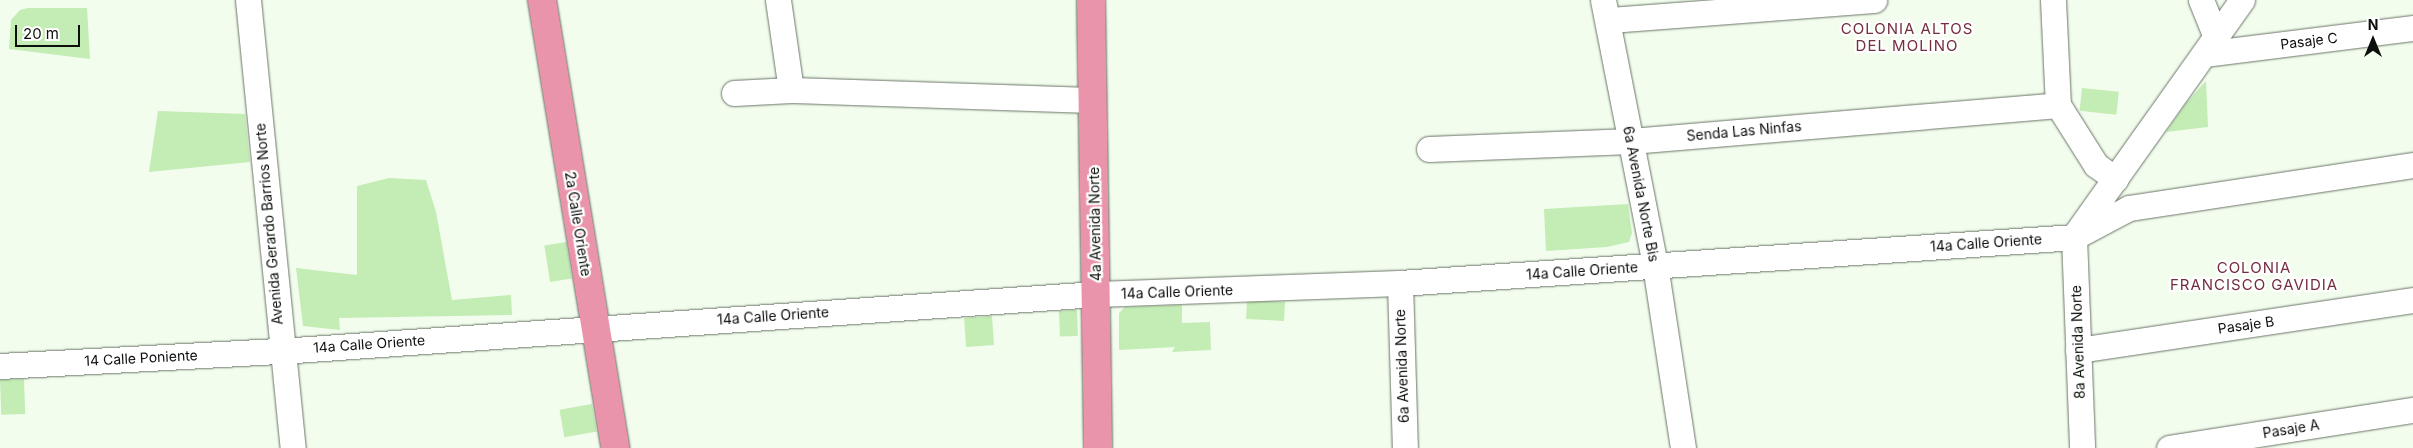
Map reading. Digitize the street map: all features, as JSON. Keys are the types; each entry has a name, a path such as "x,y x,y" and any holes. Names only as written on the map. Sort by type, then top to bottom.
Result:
{"main road":[{"name":"2a Calle Oriente","path":"542,0 615,448"},
{"name":"4a Avenida Norte","path":"1092,7 1098,448"}],"street":[{"name":"Avenida Gerardo Barrios Norte","path":"248,0 281,351 293,448"},
{"path":"778,0 791,90"},
{"path":"1606,10 1874,0"},
{"path":"2053,0 2058,105 2096,165 2115,179"},
{"path":"2201,0 2210,45"},
{"path":"2074,236 2242,0"},
{"name":"6a Avenida Norte Bis","path":"1606,10 1655,266 1683,448"},
{"name":"Pasaje C","path":"2210,45 2413,28"},
{"path":"734,93 791,90 1093,96"},
{"name":"Senda Las Ninfas","path":"1429,149 1631,141 2058,105"},
{"name":"14a Calle Oriente","path":"281,351 594,327 1096,294 1400,283 2074,236 2128,208 2413,165"},
{"name":"8a Avenida Norte","path":"2074,236 2082,448"},
{"name":"6a Avenida Norte","path":"1400,283 1405,448"},
{"name":"Pasaje B","path":"2078,350 2413,300"},
{"name":"14 Calle Poniente","path":"0,366 281,351"},
{"name":"Pasaje A","path":"2169,448 2413,410"}],"building":[{"path":"28,8 87,8 90,59 9,49 11,20 20,10"},
{"path":"2206,81 2208,127 2166,132 2187,102"},
{"path":"2082,88 2119,92 2116,115 2080,111"},
{"path":"158,111 245,114 250,162 149,172"},
{"path":"389,178 426,180 436,212 452,300 511,295 512,315 339,318 340,330 303,326 296,268 357,275 357,186"},
{"path":"1628,204 1632,233 1629,242 1607,247 1546,251 1544,209"},
{"path":"566,242 572,279 550,282 544,245"},
{"path":"1247,300 1285,302 1284,321 1246,319"},
{"path":"1182,305 1182,323 1210,322 1211,350 1172,352 1175,347 1119,350 1119,313 1125,307"},
{"path":"1077,310 1078,336 1060,337 1059,311"},
{"path":"992,316 994,345 966,347 964,318"},
{"path":"24,379 25,414 1,415 0,380"},
{"path":"592,404 597,432 564,437 560,410"}],"district":[{"name":"COLONIA ALTOS DEL MOLINO","path":"1907,36"},
{"name":"COLONIA FRANCISCO GAVIDIA","path":"2254,276"}]}
